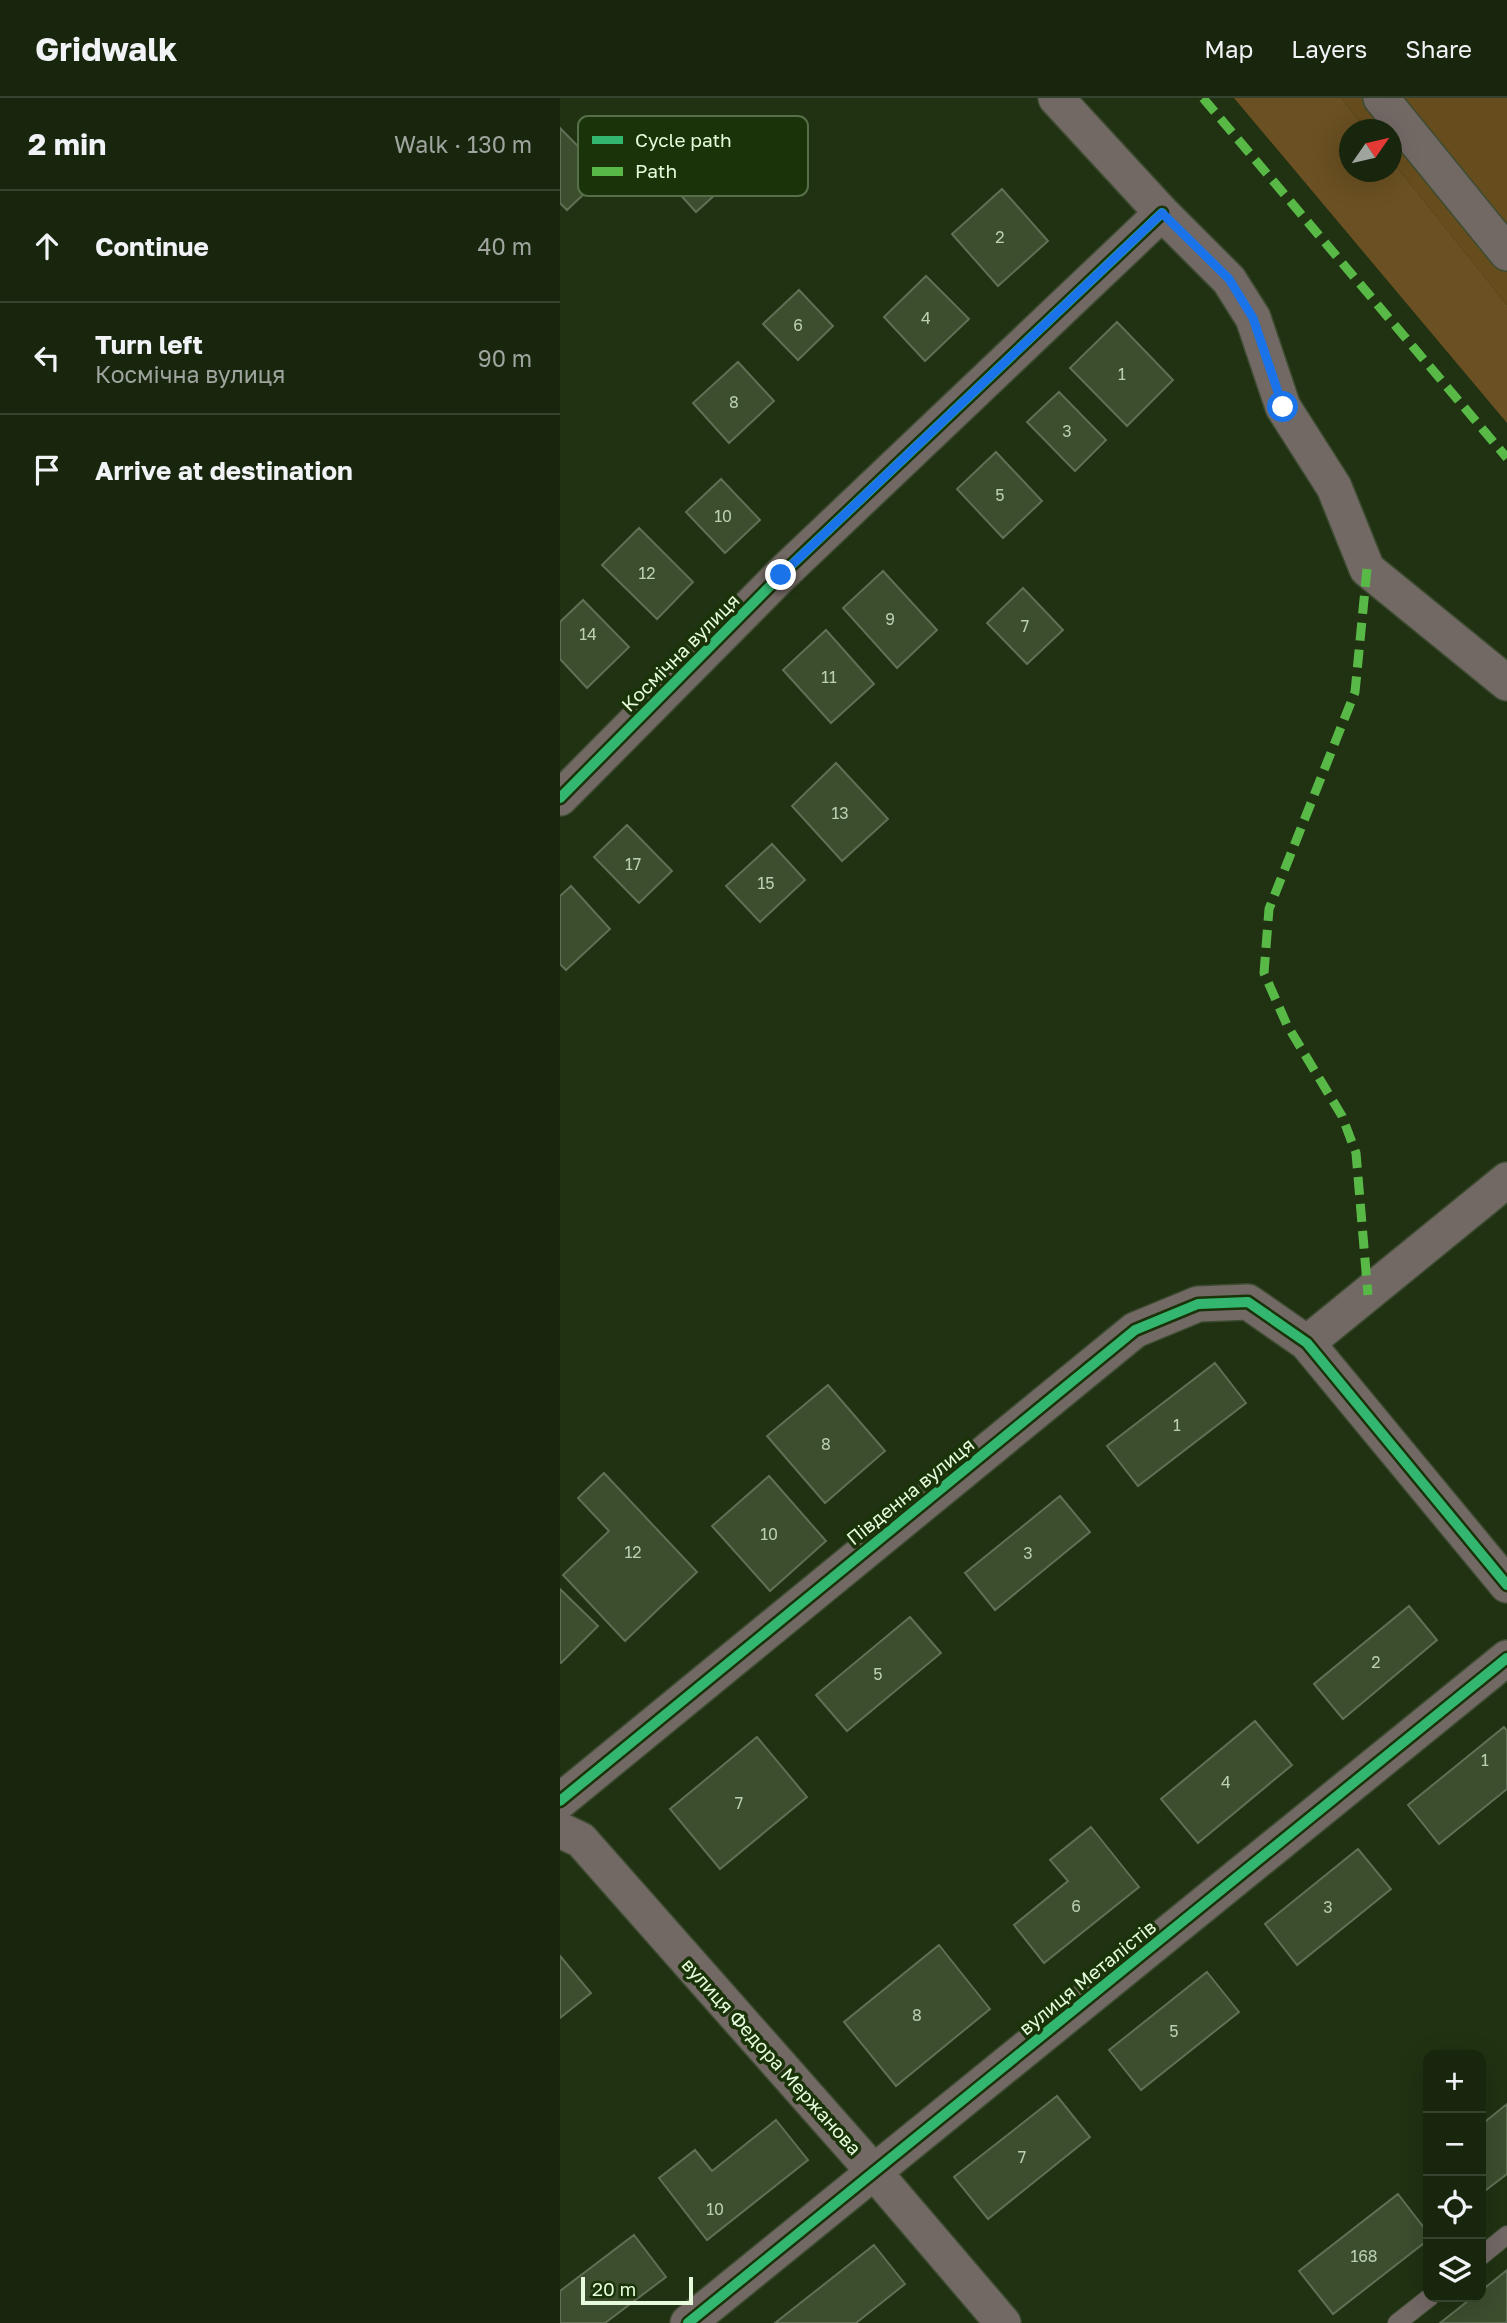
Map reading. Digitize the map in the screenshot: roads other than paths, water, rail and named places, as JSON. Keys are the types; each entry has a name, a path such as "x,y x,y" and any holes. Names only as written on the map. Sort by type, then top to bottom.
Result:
{"street":[{"path":"1056,98 1162,213 1229,279 1253,318 1283,407 1334,486 1367,569 1507,683"},
{"path":"1381,98 1507,253"},
{"name":"Космічна вулиця","path":"560,798 781,575 1162,213"},
{"path":"1307,1343 1507,1180"},
{"name":"Південна вулиця","path":"560,1801 1135,1330 1198,1304 1248,1302 1307,1343 1507,1585"},
{"name":"вулиця Металістів","path":"688,2323 1507,1658"},
{"name":"вулиця Федора Мержанова","path":"560,1830 580,1840 874,2172 1003,2323"}],"lane":[{"path":"1486,2252 1507,2235"},
{"path":"1397,2323 1424,2302"}]}
